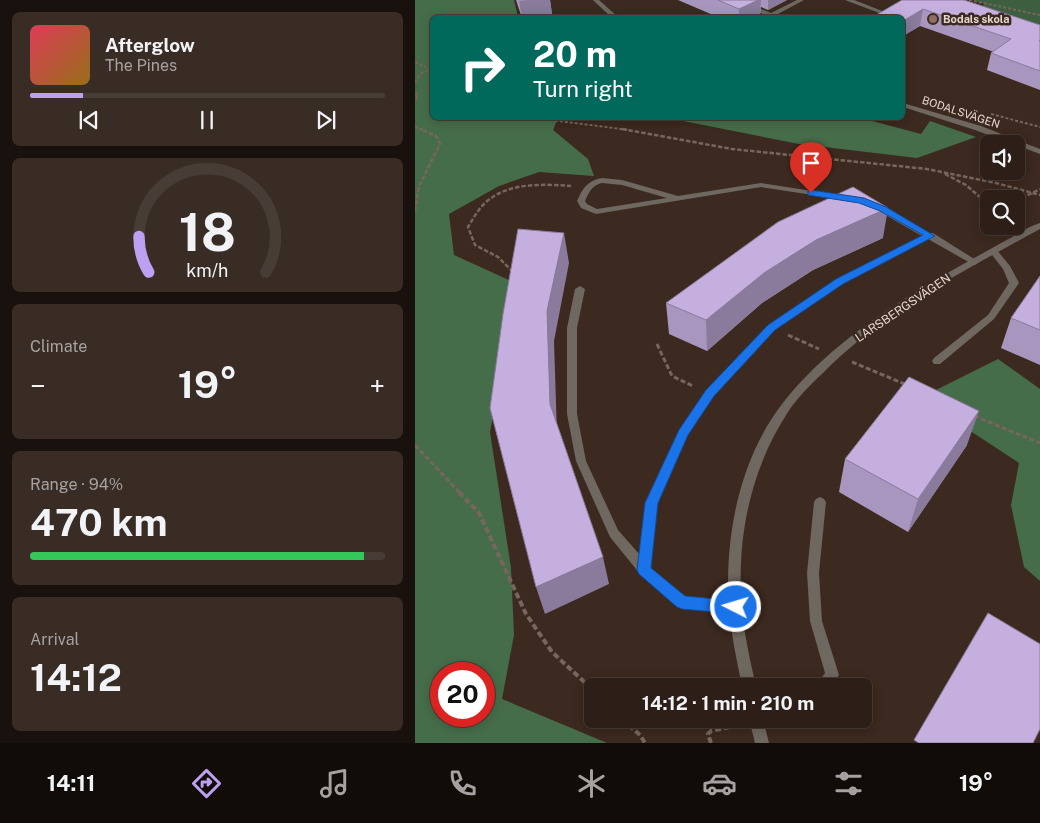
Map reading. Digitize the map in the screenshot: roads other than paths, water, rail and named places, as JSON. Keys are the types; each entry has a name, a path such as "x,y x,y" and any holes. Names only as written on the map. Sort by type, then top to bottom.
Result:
{"street":[{"path":"596,0 613,15"},
{"path":"734,0 772,15"},
{"path":"777,15 801,0"},
{"path":"848,0 887,14 885,15"},
{"name":"BODALSVÄGEN","path":"905,106 978,128 1040,152"},
{"path":"675,198 607,180 594,182 587,188 581,201 584,206 597,212 761,185 852,199"},
{"path":"866,202 883,209 975,262"},
{"name":"LARSBERGSVÄGEN","path":"747,678 736,607 735,546 740,510 751,474 766,438 784,410 802,386 869,328 941,280 1040,226"},
{"path":"644,570 651,503 683,433 710,393 771,328 839,282 930,236"},
{"path":"937,361 991,317 1015,283 1007,268 993,252"},
{"path":"580,289 572,328 572,414 581,461 614,533 644,570 682,602 736,607"},
{"path":"820,502 813,573 816,621 832,675 830,678"},
{"path":"758,728 762,743"}],"place":[{"name":"Bodals skola","path":"933,19"}]}
